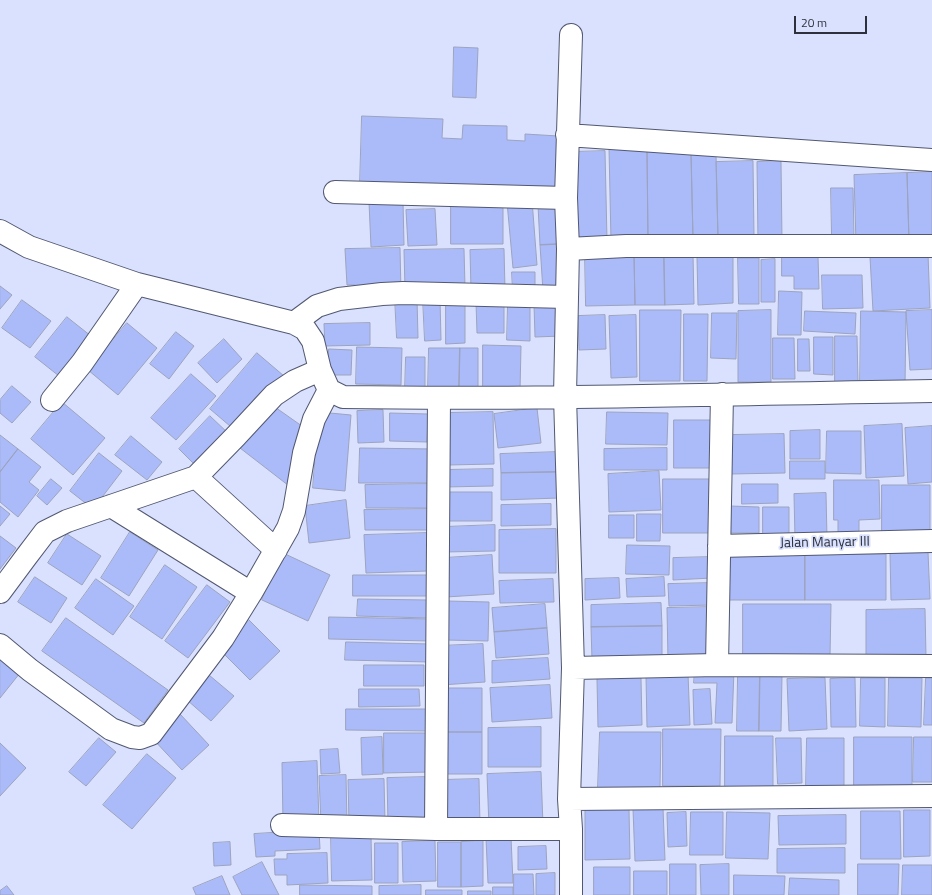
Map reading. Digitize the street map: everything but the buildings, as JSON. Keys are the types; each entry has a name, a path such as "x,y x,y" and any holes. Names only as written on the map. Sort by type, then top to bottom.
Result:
{"street":[{"path":"571,35 567,135 566,198 568,249 565,396 573,668 569,799 571,829 571,895"},
{"path":"567,135 932,160"},
{"path":"335,192 566,198"},
{"path":"0,231 29,247 137,284 294,323 305,329 313,341 324,380 304,453 294,511 288,528 251,593 223,638 151,734 140,738 132,737 111,729 30,670 0,645"},
{"path":"568,249 626,246 932,246"},
{"path":"52,400 82,363 137,284"},
{"path":"294,323 317,306 339,299 382,294 403,293 567,297"},
{"path":"0,592 46,532 67,521 196,477 274,395 295,381 324,380 343,397 582,397 932,391"},
{"path":"717,666 722,394"},
{"path":"436,829 439,398"},
{"path":"196,477 276,550"},
{"path":"111,506 251,593"},
{"name":"Jalan Manyar III","path":"719,546 932,541"},
{"path":"573,668 932,666"},
{"path":"569,799 932,796"},
{"path":"282,825 436,829 571,829"}]}
